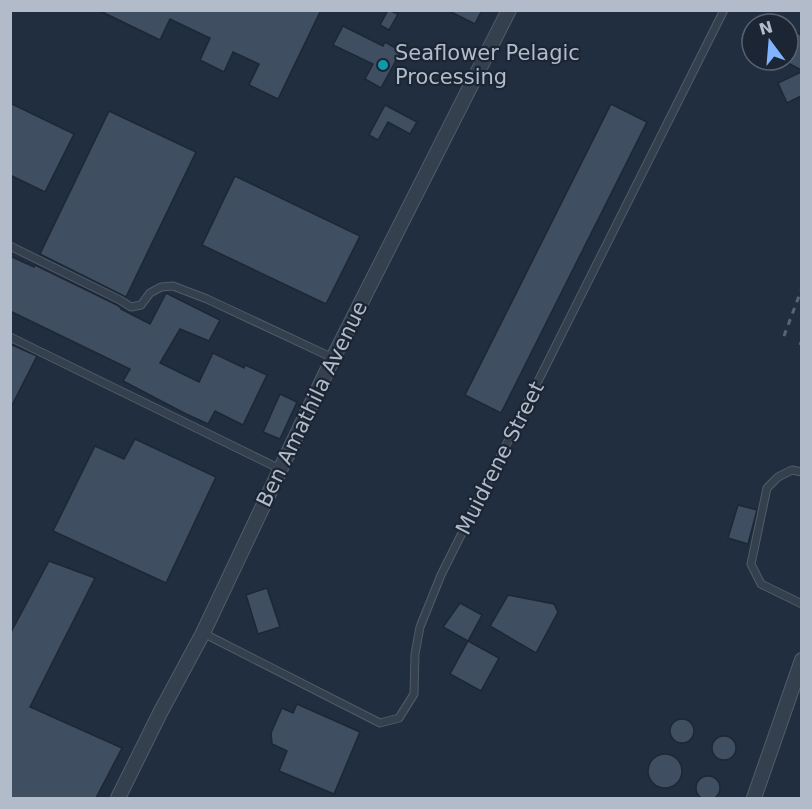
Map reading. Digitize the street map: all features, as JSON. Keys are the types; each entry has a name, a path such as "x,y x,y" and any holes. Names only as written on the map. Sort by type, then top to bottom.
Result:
{"street":[{"name":"Ben Amathila Avenue","path":"118,798 203,633 333,358 509,10"},
{"path":"754,798 801,660"}],"lane":[{"name":"Muidrene Street","path":"203,633 380,723 399,718 414,694 415,654 420,627 441,575 724,10"},
{"path":"10,246 131,307 141,305 150,293 161,287 173,286 207,299 333,358"},
{"path":"10,337 280,469"},
{"path":"801,472 792,470 778,477 767,488 751,564 761,584 801,604"}],"building":[{"path":"98,10 321,10 278,99 249,85 259,64 233,52 224,72 200,60 210,38 170,19 160,40"},
{"path":"388,10 398,14 389,30 380,25"},
{"path":"447,10 482,10 475,24"},
{"path":"343,26 383,46 385,42 401,51 381,88 365,79 373,64 333,45"},
{"path":"800,34 801,35 800,69"},
{"path":"801,72 801,96 787,103 778,83"},
{"path":"10,103 74,134 45,192 10,175"},
{"path":"611,104 647,122 501,413 465,395"},
{"path":"385,105 417,122 410,134 388,122 378,140 369,135"},
{"path":"109,111 196,152 126,297 40,254"},
{"path":"235,176 360,236 326,304 202,245"},
{"path":"10,256 34,267 35,265 117,305 150,324 166,293 220,320 209,341 180,329 160,363 199,382 213,353 244,368 245,365 267,375 243,425 215,411 208,424 184,413 123,381 130,369 10,311"},
{"path":"10,344 37,356 10,409"},
{"path":"280,394 297,402 280,439 263,432"},
{"path":"135,439 216,477 166,583 53,531 95,446 124,459"},
{"path":"738,505 757,510 748,544 728,538"},
{"path":"49,561 95,578 30,707 122,748 96,798 10,798 10,634"},
{"path":"267,588 280,627 258,634 246,595"},
{"path":"508,595 554,604 558,612 536,653 490,626"},
{"path":"460,603 482,615 468,641 443,627"},
{"path":"468,641 499,658 481,691 450,674"},
{"path":"297,704 360,732 334,794 279,771 287,751 272,744 271,733 282,708 293,713"},
{"path":"682,719 687,720 693,726 693,736 687,742 682,743 677,742 671,736 670,731 671,726 677,720"},
{"path":"724,736 733,739 736,748 733,757 724,760 715,757 712,748 715,739"},
{"path":"665,754 677,759 682,771 677,783 665,788 653,783 648,771 653,759"},
{"path":"708,776 716,780 720,788 716,796 708,800 700,796 696,788 700,780"}],"railway":[{"path":"784,336 802,288"},
{"path":"800,345 802,340"}],"place":[{"name":"Seaflower Pelagic Processing","path":"383,65"}]}
